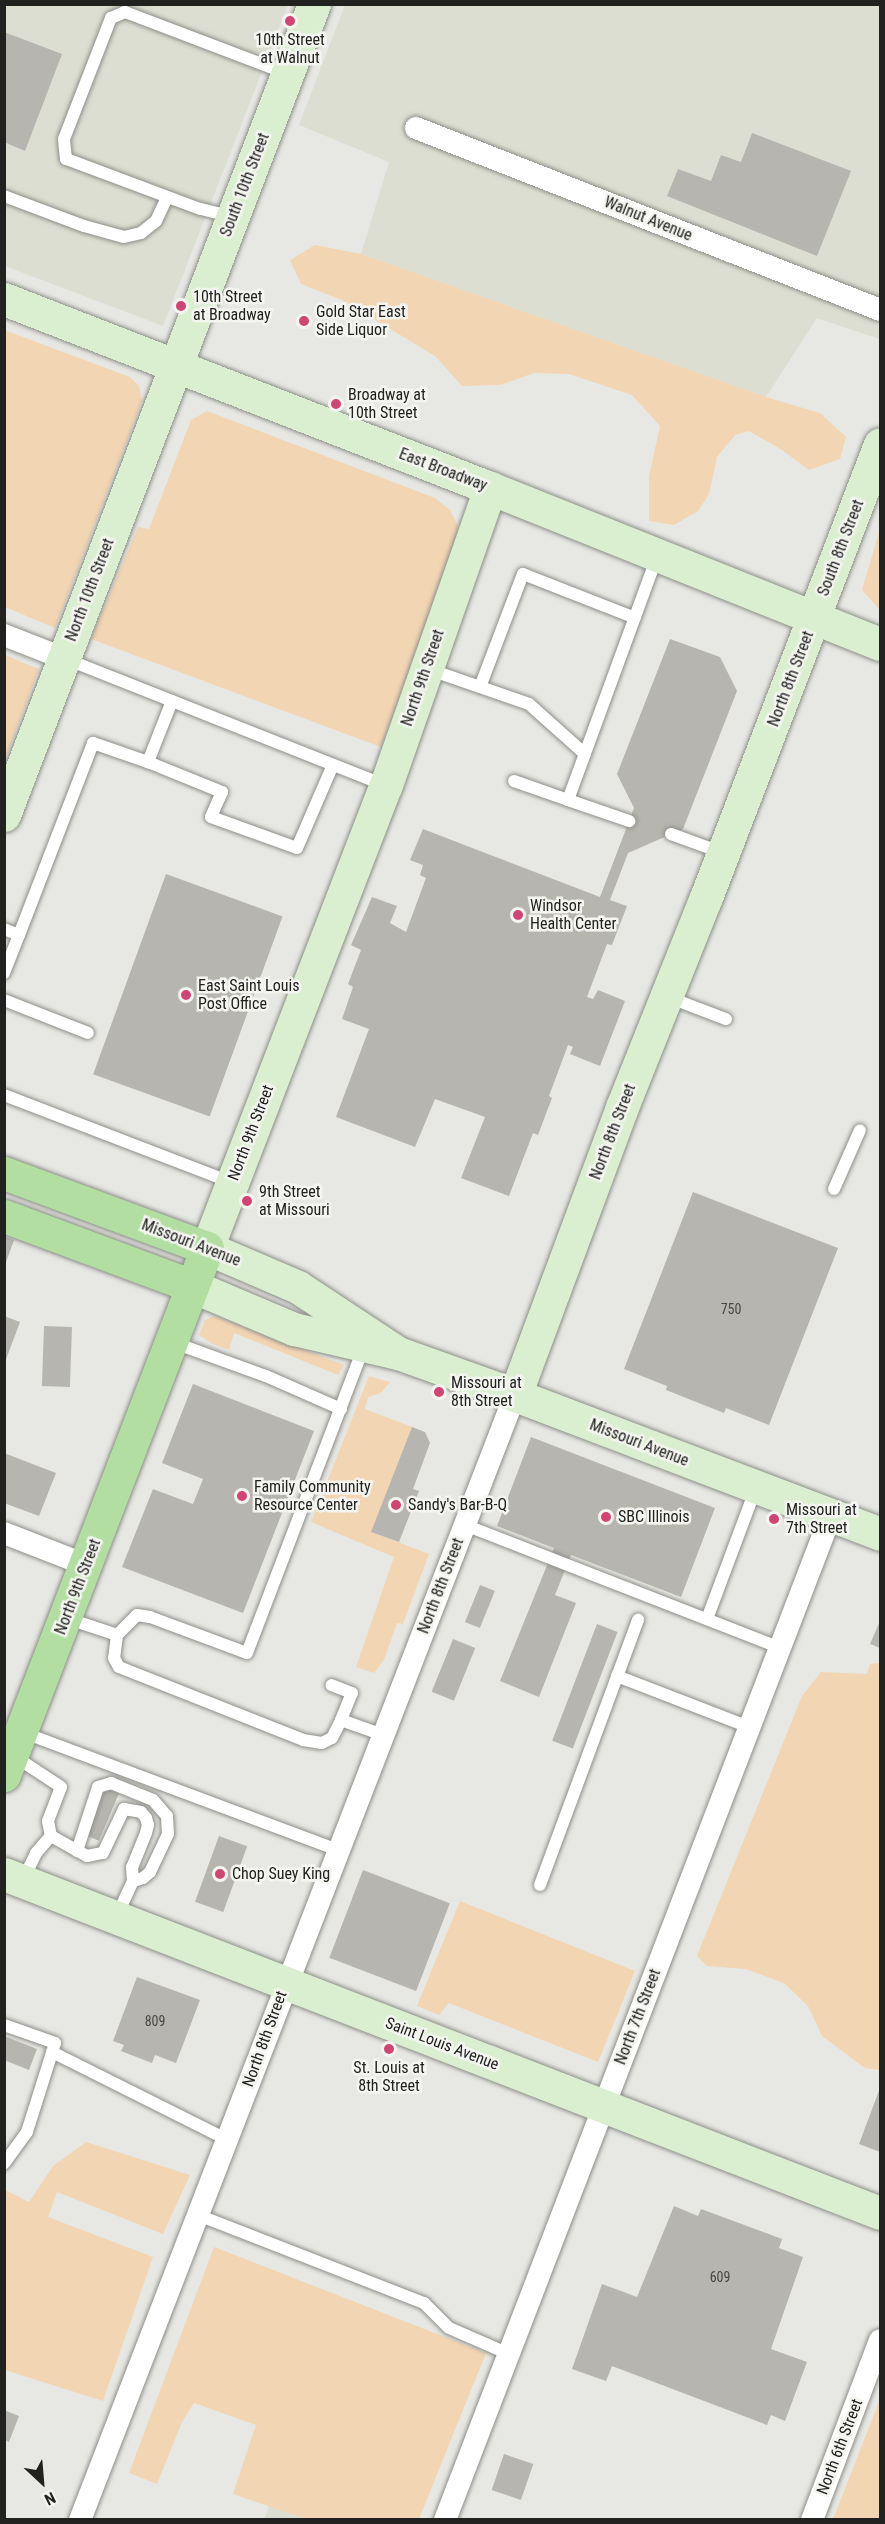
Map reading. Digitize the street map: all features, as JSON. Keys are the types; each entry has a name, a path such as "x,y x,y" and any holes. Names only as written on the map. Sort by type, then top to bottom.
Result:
{"main road":[{"name":"Missouri Avenue","path":"4,1173 207,1248"},
{"name":"Missouri Avenue","path":"4,1216 192,1286"},
{"name":"North 9th Street","path":"13,1754 207,1248"}],"street":[{"name":"South 10th Street","path":"177,366 314,4"},
{"name":"Walnut Avenue","path":"416,128 880,310"},
{"name":"East Broadway","path":"4,299 490,488 880,644"},
{"name":"North 10th Street","path":"4,815 177,366"},
{"name":"South 8th Street","path":"814,619 880,444"},
{"name":"North 9th Street","path":"207,1248 386,785 490,488"},
{"name":"North 8th Street","path":"80,2520 515,1395 622,1107 724,853 814,619"},
{"path":"4,635 63,658"},
{"name":"Missouri Avenue","path":"207,1248 298,1287 398,1353"},
{"name":"Missouri Avenue","path":"192,1286 294,1329 398,1353 515,1395 880,1534"},
{"name":"North 7th Street","path":"445,2520 831,1515"},
{"path":"4,1533 86,1565"},
{"name":"Saint Louis Avenue","path":"14,1877 880,2213"},
{"name":"North 6th Street","path":"812,2520 880,2340"}],"lane":[{"path":"233,218 167,197 66,159 64,138 111,18 125,12 287,74"},
{"path":"4,196 84,226 124,237 141,233 156,221 167,197"},
{"path":"568,800 658,555"},
{"path":"480,687 523,574 635,618"},
{"path":"63,658 386,785"},
{"path":"427,668 529,704 585,754"},
{"path":"148,762 172,701"},
{"path":"4,973 93,743 222,792 211,817 297,848 333,765"},
{"path":"514,781 629,821"},
{"path":"671,834 724,853"},
{"path":"4,929 19,935"},
{"path":"667,996 726,1019"},
{"path":"4,1000 88,1033"},
{"path":"4,1095 232,1183"},
{"path":"834,1189 860,1130"},
{"path":"170,1342 266,1376 341,1409"},
{"path":"331,1685 352,1693 332,1738 322,1743 303,1740 119,1667 114,1658 117,1635 137,1616 150,1617 247,1653 365,1346"},
{"path":"707,1619 757,1487"},
{"path":"465,1525 780,1648"},
{"path":"66,1618 117,1635"},
{"path":"540,1885 638,1620"},
{"path":"617,1676 750,1727"},
{"path":"341,1720 383,1735"},
{"path":"13,1754 61,1787 48,1821 51,1836 87,1856 103,1853 124,1809 141,1812 148,1825 132,1867 133,1881 117,1917"},
{"path":"13,1754 338,1850"},
{"path":"77,1851 98,1787 111,1783 153,1800 167,1816 168,1834 150,1872 143,1878 133,1881"},
{"path":"14,1877 51,1836"},
{"path":"4,2025 55,2043 27,2132 4,2164"},
{"path":"52,2052 228,2140"},
{"path":"198,2215 424,2303 449,2328 508,2354"}],"shaded area":[{"path":"4,5 288,5 163,326 5,266"},
{"path":"345,5 880,5 880,339 817,318 766,397 361,254 389,162 299,125"},
{"path":"315,245 361,254 766,397 820,413 846,437 840,459 809,470 782,450 749,431 735,435 717,457 709,494 698,511 674,525 649,521 649,476 660,426 632,395 569,374 534,373 500,385 462,386 435,356 344,301 301,284 290,260"},
{"path":"4,330 130,377 139,386 142,401 55,628 5,607"},
{"path":"207,411 435,498 450,510 461,532 381,747 91,639 138,527 149,529 191,420"},
{"path":"880,529 880,610 862,590"},
{"path":"5,655 39,669 5,760"},
{"path":"214,1316 344,1365 338,1375 234,1333 229,1350 199,1335 205,1320"},
{"path":"369,1376 390,1382 381,1393 368,1397 365,1409 412,1427 372,1532 429,1554 403,1624 397,1623 384,1660 374,1673 356,1667 394,1557 311,1522"},
{"path":"880,1663 880,2070 865,2068 822,2036 808,2006 784,1983 746,1969 707,1966 697,1956 802,1696 821,1672 867,1674 870,1664"},
{"path":"460,1901 635,1971 598,2062 449,2003 439,2015 417,2006"},
{"path":"86,2142 190,2175 163,2234 57,2192 48,2217 153,2257 103,2401 5,2370 5,2190 29,2202 53,2166"},
{"path":"214,2247 486,2353 419,2519 306,2519 233,2494 256,2425 194,2403 182,2422 157,2484 129,2473"},
{"path":"880,2399 880,2519 833,2519"},
{"path":"269,2506 306,2519 264,2520"}],"building":[{"path":"4,32 62,54 25,151 4,142"},
{"path":"752,133 851,171 817,256 667,196 678,169 711,181 721,155 741,162"},
{"name":"Windsor Health Center","path":"670,639 720,657 737,691 683,829 628,853 610,900 627,906 612,945 607,944 587,997 593,999 598,990 625,1001 600,1066 570,1054 573,1047 568,1045 549,1096 552,1098 538,1135 533,1133 509,1196 461,1178 485,1117 435,1099 415,1147 336,1117 369,1029 342,1019 353,987 348,984 361,950 351,945 372,897 397,906 390,923 406,932 426,878 420,875 423,865 410,860 423,829 600,897 634,808 617,774"},
{"name":"East Saint Louis Post Office","path":"166,874 283,916 210,1117 93,1074"},
{"path":"693,1192 838,1248 769,1425 726,1408 724,1413 666,1390 667,1386 624,1369"},
{"path":"4,1236 14,1240 5,1265 4,1265"},
{"path":"4,1316 20,1322 5,1362 4,1362"},
{"path":"44,1326 72,1327 70,1387 42,1386"},
{"name":"Family Community Resource Center","path":"193,1384 314,1431 243,1613 122,1567 153,1489 193,1504 203,1479 162,1463"},
{"path":"412,1427 425,1432 430,1443 413,1489 419,1491 399,1542 371,1532"},
{"name":"SBC Illinois","path":"531,1437 715,1508 681,1597 571,1555 555,1595 576,1603 539,1697 500,1681 554,1548 497,1526"},
{"path":"4,1453 56,1473 39,1516 4,1503"},
{"path":"480,1585 495,1591 480,1628 465,1622"},
{"path":"880,1621 880,1648 870,1644"},
{"path":"597,1624 618,1632 573,1749 552,1741"},
{"path":"453,1639 475,1648 454,1701 432,1692"},
{"path":"105,1788 119,1794 99,1841 85,1835"},
{"name":"Chop Suey King","path":"219,1836 247,1846 223,1912 195,1902"},
{"path":"363,1870 450,1903 416,1991 329,1958"},
{"path":"137,1977 200,2000 176,2063 155,2055 152,2063 121,2051 124,2045 113,2041"},
{"path":"4,2036 37,2049 29,2070 4,2060"},
{"path":"880,2088 880,2152 859,2144"},
{"path":"674,2206 698,2216 701,2209 782,2239 779,2248 803,2257 771,2349 807,2362 785,2421 771,2415 767,2425 612,2366 606,2381 572,2369 602,2284 637,2297"},
{"path":"4,2410 19,2416 9,2442 4,2440"},
{"path":"504,2454 533,2464 521,2500 492,2490"}],"place":[{"name":"10th Street at Walnut","path":"290,21"},
{"name":"10th Street at Broadway","path":"181,306"},
{"name":"Gold Star East Side Liquor","path":"304,321"},
{"name":"Broadway at 10th Street","path":"336,404"},
{"name":"Windsor Health Center","path":"518,915"},
{"name":"East Saint Louis Post Office","path":"186,995"},
{"name":"9th Street at Missouri","path":"247,1201"},
{"name":"Missouri at 8th Street","path":"439,1392"},
{"name":"Family Community Resource Center","path":"242,1496"},
{"name":"Sandy's Bar-B-Q","path":"396,1505"},
{"name":"SBC Illinois","path":"606,1517"},
{"name":"Missouri at 7th Street","path":"774,1519"},
{"name":"Chop Suey King","path":"220,1874"},
{"name":"St. Louis at 8th Street","path":"389,2049"}]}
